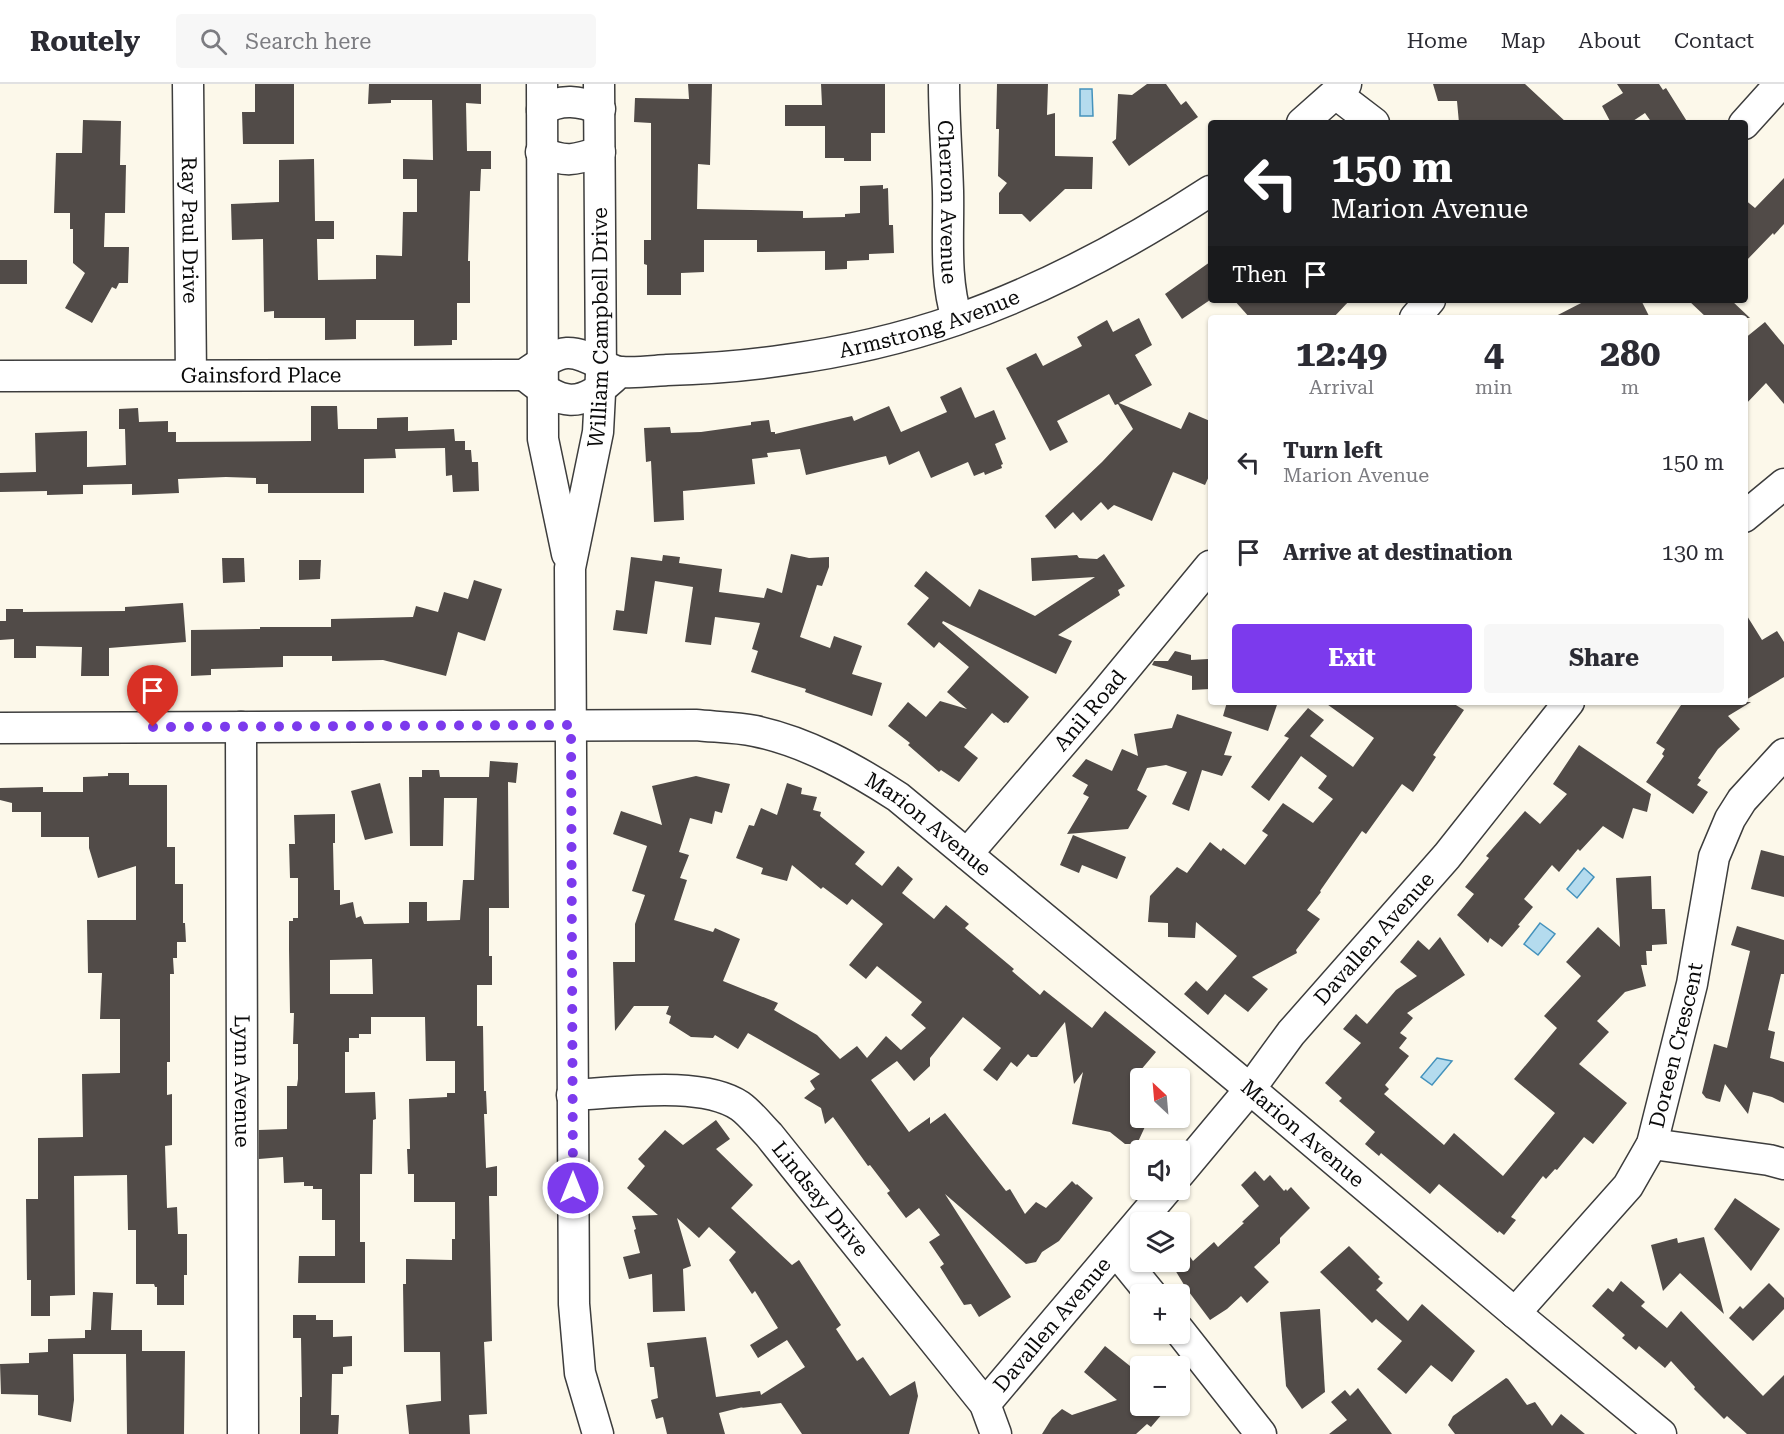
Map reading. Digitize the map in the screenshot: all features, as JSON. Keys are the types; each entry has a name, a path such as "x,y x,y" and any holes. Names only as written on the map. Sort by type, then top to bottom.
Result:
{"street":[{"name":"Ray Paul Drive","path":"188,84 191,375"},
{"name":"Cherron Avenue","path":"944,84 948,193 947,269 951,299 957,320"},
{"path":"1748,120 1780,84"},
{"path":"1305,120 1341,89 1371,120"},
{"path":"542,97 550,105 600,97"},
{"name":"William Campbell Drive","path":"542,97 536,376 543,439 570,568 574,1304 580,1373 598,1434"},
{"name":"William Campbell Drive","path":"570,568 596,442 606,375 600,97"},
{"path":"541,152 557,159 577,160 600,152"},
{"name":"Armstrong Avenue","path":"606,375 709,369 783,360 897,338 957,320 1066,273 1125,242 1208,192"},
{"path":"1418,315 1428,303"},
{"path":"569,353 606,375 587,397 571,401 555,398 536,376 560,354 569,353"},
{"name":"Gainsford Place","path":"0,376 536,376"},
{"path":"1748,514 1784,484"},
{"name":"Anil Road","path":"967,854 1208,568"},
{"name":"Davallen Avenue","path":"1190,1161 1250,1089 1292,1033 1447,856 1567,705"},
{"name":"Marion Avenue","path":"0,728 695,725 755,731 795,744 856,770 890,791 1661,1434"},
{"name":"Lynn Avenue","path":"241,727 243,1434"},
{"name":"Doreen Crescent","path":"1515,1313 1628,1186 1652,1144 1692,984 1714,857 1730,819 1742,800 1784,754"},
{"name":"Lindsay Drive","path":"572,1095 691,1089 718,1095 740,1106 769,1135 984,1404 996,1434"},
{"path":"1652,1144 1784,1164"},
{"name":"Davallen Avenue","path":"984,1404 1158,1200"},
{"path":"1116,1251 1143,1284"},
{"path":"1190,1344 1261,1434"}],"water":[{"path":"1080,89 1092,89 1093,116 1080,116"},
{"path":"1584,868 1594,877 1577,898 1567,889"},
{"path":"1540,923 1555,934 1538,955 1524,944"},
{"path":"1437,1058 1452,1061 1432,1085 1421,1077"}],"building":[{"path":"255,84 294,84 294,144 243,144 242,112 255,112"},
{"path":"369,84 481,84 481,104 466,103 467,151 491,151 491,169 481,169 480,191 470,191 468,261 470,261 470,303 457,303 457,340 452,340 452,345 414,346 414,320 356,320 356,339 325,340 325,318 274,318 274,311 264,312 263,239 232,240 231,204 279,202 279,160 314,159 315,221 334,221 334,239 317,239 318,280 376,279 376,255 402,256 403,212 417,212 417,179 403,179 403,159 433,160 432,100 391,100 391,103 368,104"},
{"path":"688,84 712,84 710,165 698,164 697,209 803,211 803,218 845,217 845,214 860,213 860,186 883,185 883,189 888,188 889,225 893,225 894,253 869,254 869,260 847,261 847,269 825,270 825,251 757,252 757,240 704,240 704,272 681,273 681,295 647,295 644,240 651,240 651,123 634,122 635,98 689,99"},
{"path":"821,84 885,84 885,133 871,133 871,161 825,158 825,126 785,126 785,105 822,105"},
{"path":"997,84 1048,84 1047,115 1055,113 1055,156 1093,157 1092,189 1065,189 1030,222 1022,214 999,214 999,193 1007,183 998,176"},
{"path":"1147,84 1166,84 1181,105 1186,101 1198,117 1129,166 1112,142 1116,139 1118,94 1132,95"},
{"path":"1433,84 1525,84 1564,120 1459,120 1457,101 1438,101"},
{"path":"1617,84 1659,84 1663,90 1666,88 1686,120 1650,120 1645,113 1634,120 1609,120 1602,106 1623,93"},
{"path":"83,120 121,121 120,165 126,165 125,213 105,213 104,247 129,247 128,283 119,283 116,289 112,287 92,323 65,308 85,273 73,263 73,229 70,229 70,213 54,213 56,153 82,153"},
{"path":"1784,178 1784,224 1748,259 1748,202 1755,208"},
{"path":"0,260 27,260 27,284 0,284"},
{"path":"1208,263 1208,301 1182,319 1165,294"},
{"path":"1237,303 1347,303 1336,315 1247,315"},
{"path":"1581,303 1642,303 1648,315 1558,315"},
{"path":"1691,303 1734,303 1747,315 1704,315"},
{"path":"1139,318 1152,345 1135,355 1152,385 1119,403 1181,429 1189,412 1208,420 1208,478 1205,485 1173,472 1152,521 1114,505 1108,510 1101,502 1081,521 1073,512 1055,529 1045,516 1133,429 1109,394 1057,421 1068,442 1050,451 1006,368 1036,353 1043,366 1082,346 1077,337 1107,320 1113,332"},
{"path":"1765,322 1784,345 1784,404 1766,383 1748,402 1748,336"},
{"path":"961,387 975,418 994,410 1006,439 995,444 1003,464 1002,468 985,475 984,472 974,476 968,462 931,478 919,451 889,465 886,456 806,475 800,449 767,453 768,457 752,459 755,484 683,491 684,520 654,522 651,461 646,462 644,428 670,427 671,433 701,432 769,420 771,432 775,434 852,416 854,421 889,406 901,432 947,412 940,397"},
{"path":"311,406 337,406 338,429 377,429 377,418 408,417 408,431 454,429 455,441 465,441 465,450 471,450 472,462 478,462 479,491 453,492 452,475 446,476 445,448 395,449 396,458 364,459 364,493 268,493 268,484 256,484 256,478 226,477 178,479 179,493 132,495 132,484 83,485 83,494 47,495 47,491 0,492 0,473 36,472 35,433 87,431 87,467 126,465 125,429 119,429 119,409 138,408 139,422 168,421 168,432 176,432 176,442 311,441"},
{"path":"791,554 809,558 829,557 829,567 822,586 817,585 800,637 830,648 834,636 862,646 852,674 882,683 872,716 805,692 806,689 751,672 758,651 752,649 760,623 715,617 711,645 685,642 693,587 655,581 647,634 613,630 616,610 624,611 631,557 662,561 663,555 680,557 679,563 722,569 719,592 764,598 767,588 782,593"},
{"path":"1104,554 1125,586 1118,590 1120,595 1058,635 1072,641 1056,674 943,621 942,623 1029,697 1008,723 1004,723 992,713 964,747 978,758 959,782 941,770 939,772 908,745 910,743 888,726 908,702 926,717 940,701 967,709 947,692 969,667 939,642 934,648 907,624 929,598 914,586 926,571 970,607 979,589 1035,616 1095,577 1032,581 1031,558 1077,555 1079,558 1097,559"},
{"path":"222,558 244,558 245,582 223,583"},
{"path":"299,560 321,560 320,579 299,580"},
{"path":"474,580 502,589 485,641 458,632 446,676 383,660 332,661 332,656 283,656 283,667 211,669 211,675 191,676 191,630 331,627 331,619 413,617 416,606 438,612 444,592 468,599"},
{"path":"183,603 186,642 109,648 109,676 81,676 82,647 36,646 36,658 14,658 14,639 0,640 0,621 6,621 6,609 23,609 23,612 125,611 125,607"},
{"path":"1748,617 1762,640 1777,631 1784,642 1784,677 1748,699"},
{"path":"1175,651 1191,655 1191,660 1208,659 1208,689 1192,690 1192,676 1152,665 1154,661 1168,661"},
{"path":"1226,705 1277,705 1268,731 1223,716"},
{"path":"1328,705 1456,705 1464,710 1433,755 1436,757 1413,792 1402,784 1366,834 1362,831 1320,891 1307,910 1320,919 1296,950 1297,953 1252,977 1268,989 1248,1012 1225,994 1208,1015 1184,994 1196,981 1207,991 1237,956 1196,922 1195,938 1168,937 1168,923 1148,922 1150,896 1177,867 1187,873 1210,842 1221,851 1223,848 1245,865 1268,835 1262,831 1283,803 1313,823 1333,799 1318,788 1327,776 1301,756 1269,801 1251,787 1289,738 1284,736 1308,708 1324,720 1310,736 1353,767 1374,738"},
{"path":"1681,705 1746,705 1728,716 1740,729 1718,749 1698,778 1701,780 1697,785 1708,792 1693,814 1646,782 1664,756 1662,754 1665,749 1656,743"},
{"path":"1177,714 1232,732 1224,755 1232,756 1222,776 1202,770 1189,811 1172,804 1187,772 1166,765 1147,768 1137,790 1147,796 1128,829 1067,834 1089,797 1083,794 1088,785 1072,776 1086,759 1112,771 1122,749 1138,756 1134,734 1172,728"},
{"path":"1579,745 1651,794 1647,812 1633,808 1623,839 1603,826 1580,851 1578,849 1559,872 1552,865 1524,899 1533,907 1518,925 1520,926 1502,947 1490,938 1488,943 1457,915 1474,894 1465,887 1489,858 1486,856 1525,811 1540,824 1567,794 1553,784"},
{"path":"490,761 518,763 516,783 508,782 509,908 489,908 489,956 492,956 492,985 477,985 477,1026 483,1026 484,1091 486,1091 487,1114 484,1114 486,1168 497,1166 497,1196 489,1196 492,1341 484,1342 487,1414 469,1415 470,1434 409,1434 406,1405 441,1401 440,1352 404,1352 403,1284 406,1284 406,1259 452,1260 452,1239 455,1239 455,1202 414,1202 414,1174 408,1174 409,1099 447,1097 447,1093 455,1093 455,1061 426,1061 425,1017 371,1017 371,1034 359,1034 359,1038 349,1038 349,1052 345,1052 345,1093 375,1092 376,1119 373,1120 372,1174 360,1174 360,1242 365,1242 365,1283 298,1283 299,1256 335,1256 335,1220 322,1220 322,1189 304,1186 304,1182 284,1183 283,1157 259,1159 259,1130 287,1129 287,1086 297,1086 298,1079 298,1044 293,1044 294,1013 290,1013 289,921 298,918 298,878 290,878 289,844 295,844 294,815 335,814 334,890 340,890 340,905 353,902 356,918 361,916 364,924 409,923 409,902 427,902 427,921 460,920 463,880 474,880 477,798 444,798 443,846 410,846 409,777 422,777 422,770 439,770 440,777 489,777","holes":["372,959 373,994 330,994 330,960"]},
{"path":"108,773 129,773 129,785 167,785 167,847 175,847 175,884 183,884 183,923 185,923 186,942 177,942 177,958 173,958 174,974 170,974 170,1062 167,1062 167,1095 172,1094 172,1145 165,1146 167,1208 177,1207 178,1234 187,1234 184,1305 157,1305 157,1287 154,1284 136,1284 136,1230 128,1230 127,1175 74,1176 75,1295 50,1296 50,1316 31,1316 31,1280 27,1280 26,1199 38,1199 38,1138 83,1137 82,1074 120,1073 120,1019 100,1019 102,973 88,973 87,920 136,920 136,866 98,878 89,848 89,837 41,837 41,812 12,812 12,803 0,800 0,788 43,787 43,792 83,792 83,777 108,776"},
{"path":"696,776 730,784 722,813 715,811 712,824 690,818 679,852 689,855 680,878 687,880 674,920 713,932 715,928 740,939 723,981 778,1003 774,1010 817,1035 840,1059 857,1046 867,1058 886,1036 901,1050 926,1028 911,1015 922,1002 877,966 866,979 849,965 883,924 852,899 847,905 823,887 821,889 792,865 787,881 761,874 763,868 736,858 749,825 754,826 761,808 777,815 787,783 802,788 801,794 817,797 813,810 821,812 820,816 865,852 855,864 882,886 898,866 913,879 902,893 934,919 946,905 969,924 965,928 1014,969 1012,971 1040,995 1044,990 1092,1028 1105,1011 1156,1052 1143,1068 1130,1068 1130,1128 1144,1128 1139,1140 1130,1140 1130,1144 1125,1144 1110,1132 1072,1124 1083,1072 1074,1084 1065,1022 1037,1057 1031,1057 1028,1054 1017,1067 1011,1062 997,1081 983,1070 1001,1048 963,1017 930,1058 930,1066 914,1081 897,1061 871,1080 909,1132 930,1117 930,1124 945,1113 1006,1191 1010,1189 1025,1214 1036,1202 1046,1208 1072,1181 1093,1198 1059,1241 1042,1252 1036,1262 1026,1264 945,1194 1011,1297 979,1317 971,1304 964,1305 940,1267 944,1264 929,1242 940,1235 919,1208 906,1218 887,1193 890,1191 870,1165 868,1166 833,1117 825,1124 821,1108 804,1098 815,1089 810,1081 820,1074 748,1033 738,1049 715,1035 713,1038 691,1037 669,1023 671,1016 666,1014 669,1006 634,1006 615,1031 613,962 635,962 635,924 645,895 632,891 647,846 613,834 621,811 662,825 652,786"},
{"path":"380,783 393,833 365,840 351,791"},
{"path":"1073,835 1126,857 1117,879 1082,865 1079,873 1060,865"},
{"path":"1761,850 1784,856 1784,897 1751,889"},
{"path":"1651,876 1652,909 1665,909 1667,944 1652,945 1652,951 1646,951 1647,965 1641,965 1646,986 1625,992 1597,1021 1609,1032 1579,1064 1627,1103 1593,1144 1584,1137 1557,1170 1555,1169 1546,1179 1543,1176 1511,1217 1516,1220 1504,1235 1499,1231 1498,1233 1439,1184 1430,1194 1381,1153 1379,1156 1365,1144 1375,1132 1339,1101 1342,1098 1325,1083 1361,1043 1343,1029 1356,1014 1367,1024 1396,990 1417,976 1400,962 1418,940 1429,950 1440,937 1465,975 1407,1013 1413,1018 1400,1033 1407,1038 1399,1048 1409,1056 1385,1085 1389,1089 1384,1094 1444,1145 1454,1133 1503,1176 1555,1113 1514,1079 1557,1028 1544,1016 1581,976 1566,962 1598,927 1620,947 1616,878"},
{"path":"1737,926 1784,940 1784,974 1781,974 1768,1030 1775,1032 1770,1058 1784,1062 1784,1103 1753,1092 1748,1114 1725,1084 1720,1102 1706,1098 1702,1093 1714,1044 1727,1048 1750,951 1731,945"},
{"path":"716,1120 730,1139 716,1149 753,1185 731,1208 792,1265 799,1260 841,1325 836,1329 857,1361 863,1357 890,1396 915,1381 918,1396 909,1434 802,1434 781,1403 741,1408 743,1407 719,1413 725,1434 667,1434 663,1417 656,1419 651,1400 658,1398 654,1367 650,1367 647,1343 706,1337 716,1397 760,1391 761,1395 805,1367 787,1340 758,1358 750,1345 778,1328 755,1291 752,1294 729,1260 736,1252 709,1227 699,1238 677,1218 691,1266 683,1269 685,1311 653,1312 652,1274 629,1279 623,1257 640,1253 632,1216 658,1215 627,1188 645,1166 638,1159 665,1130 683,1145"},
{"path":"1255,1171 1264,1181 1270,1175 1284,1191 1291,1187 1310,1208 1280,1238 1280,1243 1254,1267 1269,1282 1247,1303 1241,1296 1210,1320 1190,1293 1190,1284 1184,1284 1176,1272 1190,1272 1190,1257 1193,1261 1214,1242 1218,1247 1259,1206 1241,1185"},
{"path":"1735,1198 1780,1229 1751,1271 1714,1229"},
{"path":"1704,1237 1724,1314 1680,1273 1663,1291 1651,1245 1677,1238 1678,1243"},
{"path":"1349,1246 1380,1277 1378,1279 1383,1283 1376,1290 1408,1321 1422,1304 1475,1351 1452,1382 1431,1365 1406,1394 1377,1369 1402,1341 1376,1319 1372,1323 1320,1272"},
{"path":"1621,1281 1645,1302 1641,1306 1667,1328 1681,1311 1763,1396 1784,1375 1784,1434 1747,1434 1727,1416 1724,1419 1694,1389 1695,1387 1671,1361 1665,1368 1639,1346 1636,1350 1622,1338 1625,1335 1592,1306 1608,1288 1613,1292"},
{"path":"1769,1283 1784,1298 1784,1309 1753,1341 1729,1318 1740,1306 1743,1309"},
{"path":"93,1292 113,1293 111,1330 142,1330 142,1351 185,1351 184,1434 127,1434 126,1354 73,1354 74,1400 71,1422 38,1415 38,1395 1,1394 0,1364 29,1363 29,1353 48,1352 48,1339 85,1338 85,1330 91,1330"},
{"path":"1320,1309 1325,1392 1302,1409 1286,1386 1280,1312"},
{"path":"293,1315 316,1315 316,1320 333,1320 333,1337 352,1336 352,1366 343,1367 343,1374 332,1374 331,1415 339,1415 338,1434 300,1434 301,1338 293,1338"},
{"path":"1105,1346 1130,1366 1130,1416 1160,1416 1151,1427 1147,1424 1136,1434 1042,1434 1052,1418 1062,1409 1072,1415 1117,1400 1084,1372"},
{"path":"1506,1378 1527,1405 1535,1402 1552,1426 1561,1414 1585,1434 1455,1434 1448,1425 1453,1416"},
{"path":"1358,1388 1392,1434 1329,1434 1347,1420 1331,1402 1345,1390 1350,1396"}],"route":[{"path":"153,727 571,725 573,1188"}]}
